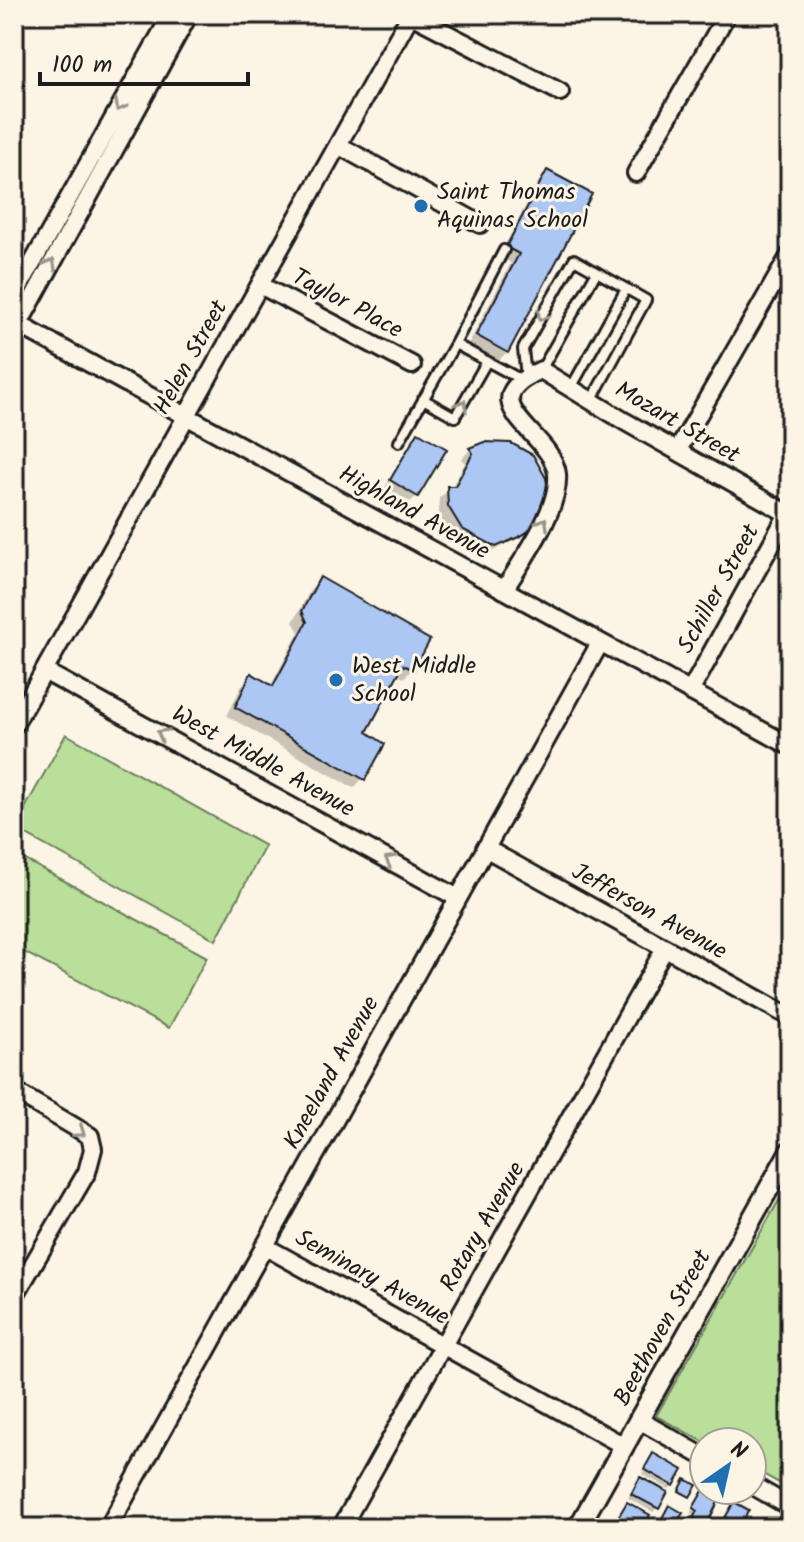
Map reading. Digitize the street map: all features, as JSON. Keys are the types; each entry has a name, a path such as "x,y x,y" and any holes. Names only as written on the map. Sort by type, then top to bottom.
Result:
{"street":[{"path":"14,296 172,14"},
{"path":"16,326 189,14"},
{"path":"411,14 560,92"},
{"name":"Helen Street","path":"14,725 411,14"},
{"path":"636,173 727,14"},
{"path":"338,145 480,224"},
{"path":"678,450 790,255"},
{"name":"Taylor Place","path":"260,285 412,365"},
{"name":"Highland Avenue","path":"16,326 186,414 790,746"},
{"path":"504,590 549,512 557,474 553,460 514,416 511,392 529,375"},
{"name":"Mozart Street","path":"529,375 571,389 789,513"},
{"name":"Schiller Street","path":"690,692 789,513"},
{"name":"Kneeland Avenue","path":"108,1528 600,643"},
{"name":"West Middle Avenue","path":"44,671 458,898"},
{"name":"Jefferson Avenue","path":"485,848 790,1017"},
{"name":"Rotary Avenue","path":"341,1528 665,948"},
{"path":"14,1091 90,1136 93,1143 87,1172 14,1297"},
{"name":"Beethoven Street","path":"578,1528 790,1151"},
{"name":"Seminary Avenue","path":"264,1246 624,1446"},
{"path":"639,1420 688,1448"},
{"path":"768,1494 790,1507"}],"lane":[{"path":"399,442 504,250"},
{"path":"529,375 523,349 574,259 646,300 591,401"},
{"path":"529,375 596,273"},
{"path":"571,389 626,289"},
{"path":"455,344 487,361 529,375"},
{"path":"423,399 455,417 487,361"}],"green space":[{"path":"66,734 265,846 216,940 14,828"},
{"path":"14,854 207,957 169,1028 14,947"},
{"path":"790,1181 790,1489 768,1477 768,1426 688,1426 688,1433 656,1416"}],"building":[{"path":"547,170 592,194 508,353 476,335 519,254 506,247"},
{"path":"418,432 447,449 418,497 390,480"},
{"path":"484,442 511,443 533,455 546,478 548,489 537,525 496,547 462,529 448,506 447,486 455,486 473,453 469,448"},
{"name":"West Middle School","path":"320,577 430,640 414,670 403,665 367,732 385,744 365,780 235,707 251,673 273,686 307,622 302,611"},
{"path":"653,1453 683,1470 674,1486 644,1469"},
{"path":"640,1477 668,1492 659,1509 631,1494"},
{"path":"685,1479 688,1480 688,1496 679,1491"},
{"path":"627,1502 650,1515 643,1528 633,1528 617,1519"},
{"path":"669,1505 683,1513 675,1525 662,1518"},
{"path":"716,1506 706,1526 693,1518 697,1511 693,1508"},
{"path":"732,1506 749,1510 739,1528 726,1528 722,1523"}],"place":[{"name":"Saint Thomas Aquinas School","path":"421,206"},
{"name":"West Middle School","path":"336,680"}]}
